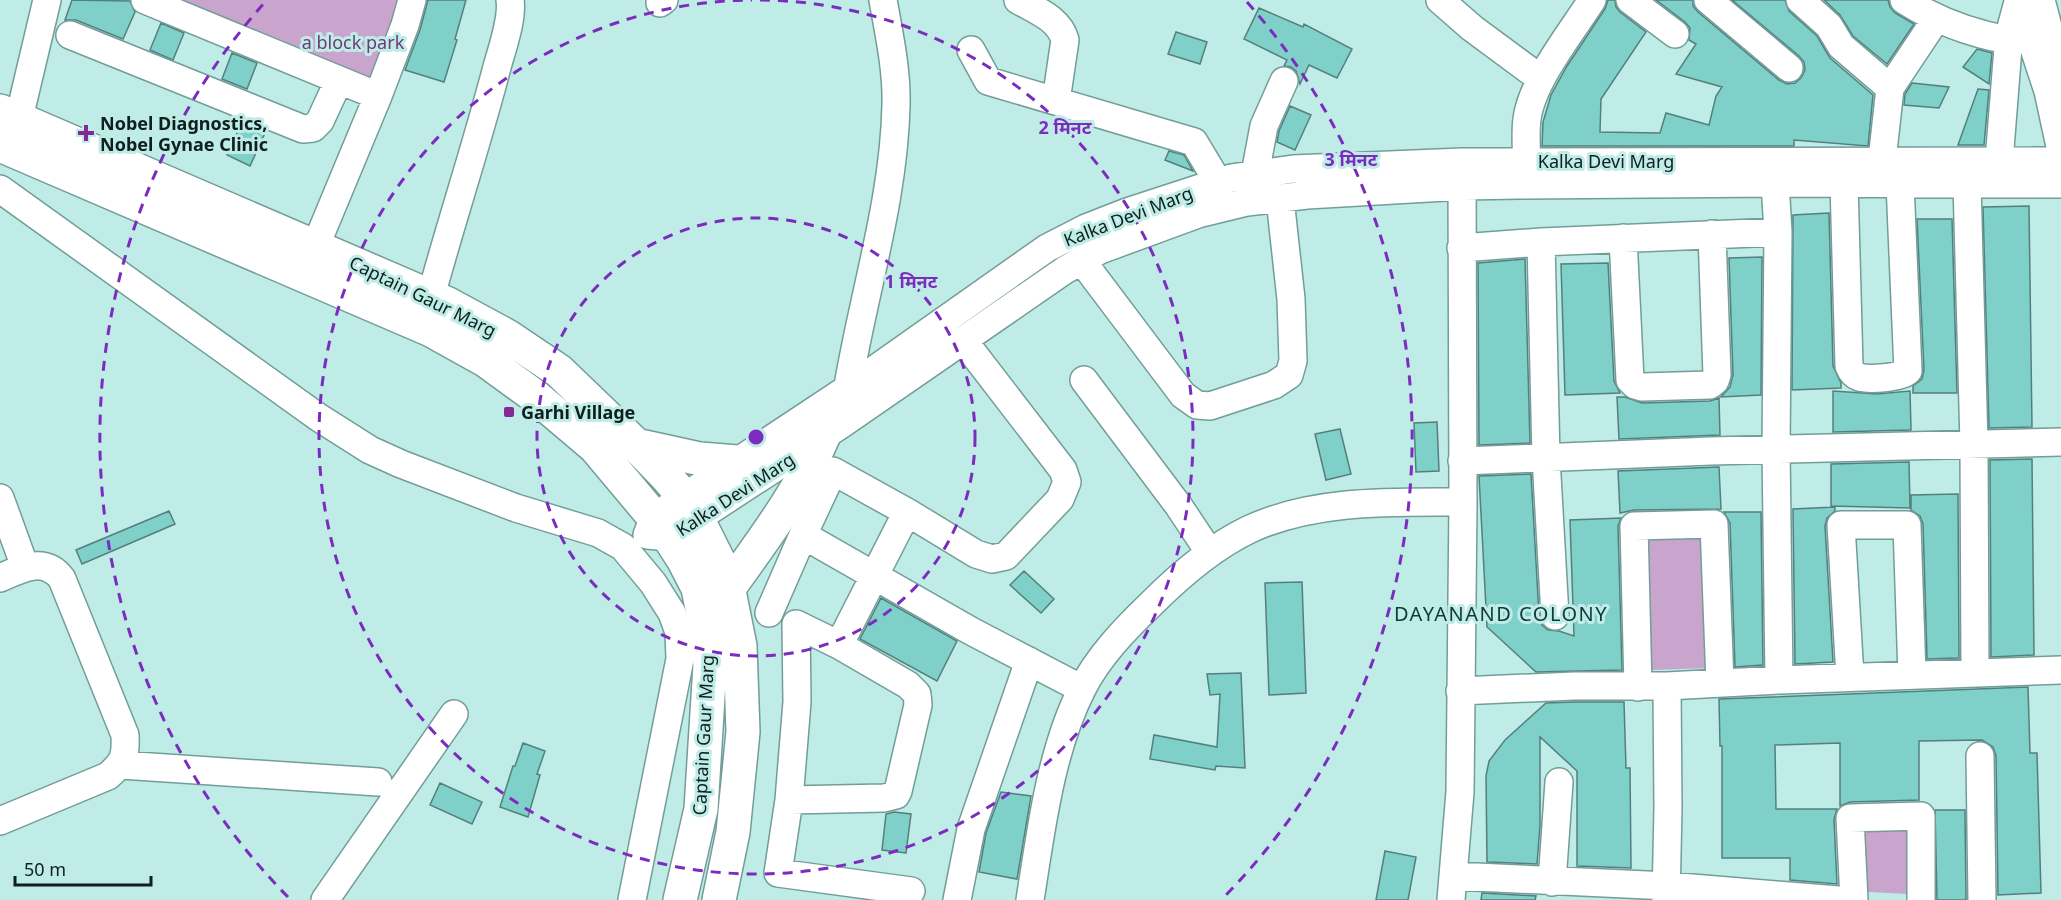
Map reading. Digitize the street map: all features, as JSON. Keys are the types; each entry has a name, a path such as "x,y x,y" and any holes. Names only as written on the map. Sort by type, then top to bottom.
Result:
{"main road":[{"name":"Captain Gaur Marg","path":"9,114 431,296 507,336 559,371 665,475 691,508 726,576 740,646 743,732 733,832 719,900"},
{"name":"Captain Gaur Marg","path":"0,145 431,330 485,360 537,397 595,447 656,530 683,559 698,588 706,629 710,666 701,809 680,900"},
{"path":"636,446 700,459 737,462"},
{"path":"730,597 777,520 828,447"}],"street":[{"path":"9,114 47,0"},
{"path":"145,0 180,7 378,96"},
{"path":"316,245 378,96 405,26 412,0"},
{"path":"431,296 507,30 510,0"},
{"path":"769,613 803,535 847,389 891,174 896,103 883,0"},
{"path":"1018,0 1051,19 1062,30 1065,40 1056,101"},
{"path":"1440,0 1472,28 1541,79"},
{"path":"1526,161 1527,119 1532,99 1541,79 1592,0"},
{"path":"1630,0 1675,34"},
{"path":"1708,0 1789,68"},
{"path":"1800,0 1829,26 1841,46 1890,88"},
{"path":"1904,0 1936,19 1987,36 2008,40"},
{"path":"1999,160 2008,40 2026,1"},
{"path":"2026,1 2061,76"},
{"path":"2026,1 2061,151"},
{"path":"1882,160 1890,88 1936,19"},
{"path":"70,35 303,129 313,128 321,121 339,80"},
{"path":"971,50 988,81 1194,142 1218,182"},
{"path":"1255,174 1264,126 1284,81"},
{"name":"Kalka Devi Marg","path":"623,547 691,508 828,447 963,340 1082,261 1110,246 1198,214 1247,202 1462,174 1526,161 2061,161"},
{"name":"Kalka Devi Marg","path":"691,508 737,462 847,389 1047,248 1086,228 1117,216 1218,182 1255,174 1293,170 1775,183 2061,184"},
{"path":"1462,174 1463,502 1460,792 1453,888 1552,882 1667,893 1838,900"},
{"path":"1775,183 1778,232 1776,449 1779,680"},
{"path":"1844,183 1850,366 1852,372 1862,378 1899,376 1908,371 1900,183"},
{"path":"1967,183 1974,445 1975,672"},
{"path":"0,189 318,417 370,450 516,508 598,533 623,547 653,583 672,613 679,632 680,659 632,900"},
{"path":"1082,261 1182,394 1197,405 1210,406 1274,385 1289,375 1293,361 1291,299 1280,199"},
{"path":"1461,248 1541,242 1778,232"},
{"path":"1623,238 1630,380 1642,387 1710,385 1715,381 1717,375 1712,234"},
{"path":"1541,242 1546,458 1555,616"},
{"path":"828,447 907,512 976,554 992,560 1006,556 1060,499 1067,482 1063,470 963,340"},
{"path":"1084,380 1178,505 1210,553"},
{"path":"1462,461 1776,449 2061,442"},
{"path":"0,498 25,567"},
{"path":"1030,900 1047,796 1063,737 1082,688 1106,652 1171,585 1210,553 1248,530 1311,510 1397,502 1463,502"},
{"path":"839,645 907,512"},
{"path":"1638,687 1634,526 1714,524 1720,683"},
{"path":"1850,677 1841,525 1907,525 1912,675"},
{"path":"803,535 971,632 1082,688"},
{"path":"0,578 25,567 41,565 56,571 62,579 125,735 126,752 121,765 108,776 0,821"},
{"path":"730,597 796,624 839,645 908,684 917,694 918,705 896,795 884,798 789,800"},
{"path":"796,624 797,702 789,800 778,873 910,891"},
{"path":"957,900 971,829 1029,661"},
{"path":"1460,691 1574,686 1638,687 2061,670"},
{"path":"1666,686 1667,893"},
{"path":"325,900 454,714"},
{"path":"1980,756 1982,900"},
{"path":"121,765 378,782"},
{"path":"1552,882 1559,782"},
{"path":"1854,900 1850,818 1921,816 1921,900"}],"green space":[{"name":"a block park","path":"145,0 412,0 378,96"},
{"path":"1709,533 1714,668 1651,670 1647,535"},
{"path":"1907,824 1909,894 1867,892 1863,826"}],"building":[{"path":"72,0 130,1 135,12 123,39 76,20 65,20"},
{"path":"428,0 466,0 444,82 405,70"},
{"path":"1608,0 1615,0 1620,12 1646,32 1601,99 1600,132 1660,133 1666,113 1709,125 1716,96 1722,87 1676,74 1696,44 1689,40 1690,28 1685,22 1656,0 1693,0 1693,6 1698,12 1779,80 1787,84 1795,83 1801,78 1805,70 1804,62 1732,0 1785,0 1789,11 1817,36 1830,58 1873,95 1868,146 1794,140 1794,146 1542,146 1543,122 1551,95 1567,66 1605,9"},
{"path":"1824,0 1888,0 1895,13 1914,24 1887,64 1853,36 1840,15"},
{"path":"1259,8 1303,27 1304,24 1352,49 1337,78 1309,65 1300,84 1296,71 1284,66 1287,60 1244,39"},
{"path":"161,23 184,33 173,60 150,50"},
{"path":"1176,32 1207,42 1200,64 1168,54"},
{"path":"1977,49 1992,53 1989,84 1963,67"},
{"path":"232,53 257,63 247,89 222,79"},
{"path":"1912,83 1949,87 1939,108 1904,105 1905,94"},
{"path":"1978,89 1989,90 1984,145 1958,145"},
{"path":"1290,106 1311,115 1295,150 1277,142 1279,131"},
{"path":"242,122 266,131 250,166 227,155"},
{"path":"1169,151 1184,155 1193,171 1165,160"},
{"path":"2029,206 2032,427 1989,428 1983,207"},
{"path":"1829,213 1833,366 1841,388 1792,390 1793,215"},
{"path":"1917,219 1952,219 1957,393 1913,393 1913,386 1922,379 1924,370"},
{"path":"1762,257 1761,395 1721,397 1730,387 1733,375 1729,258"},
{"path":"1525,259 1530,443 1479,445 1478,263"},
{"path":"1608,263 1614,381 1620,393 1565,395 1561,264"},
{"path":"1833,391 1877,394 1910,391 1911,430 1833,432"},
{"path":"1617,397 1625,397 1642,403 1710,401 1719,398 1720,435 1619,439"},
{"path":"1437,422 1439,471 1416,472 1414,423"},
{"path":"1340,429 1351,474 1326,480 1315,434"},
{"path":"2032,459 2034,655 1991,657 1990,460"},
{"path":"1909,462 1910,508 1831,506 1831,464"},
{"path":"1719,467 1721,509 1634,510 1620,513 1618,471"},
{"path":"1531,474 1539,615 1542,625 1548,630 1574,636 1570,520 1621,518 1618,526 1622,670 1536,672 1487,627 1479,476"},
{"path":"1958,494 1959,658 1927,659 1923,524 1920,516 1911,510 1911,495"},
{"path":"1835,507 1835,511 1827,518 1825,526 1833,662 1795,664 1793,509"},
{"path":"169,511 175,524 82,564 76,550"},
{"path":"1724,512 1761,512 1763,665 1735,667 1730,523"},
{"path":"1024,571 1054,599 1041,613 1010,585"},
{"path":"1302,582 1306,693 1269,695 1265,583"},
{"path":"881,598 957,641 937,681 860,639"},
{"path":"1241,673 1245,768 1216,766 1215,770 1150,759 1154,735 1217,747 1220,694 1210,695 1207,674"},
{"path":"2028,687 2030,753 2037,753 2041,893 1998,895 1996,756 1993,747 1982,740 1919,741 1919,800 1850,802 1840,806 1840,743 1775,745 1776,809 1837,809 1834,819 1837,884 1790,880 1790,858 1722,858 1722,746 1720,746 1719,699"},
{"path":"1624,702 1626,768 1630,768 1631,868 1577,866 1577,771 1540,737 1540,826 1537,864 1487,862 1486,776 1489,761 1505,740 1546,703"},
{"path":"523,743 545,751 537,774 540,775 528,817 500,807"},
{"path":"440,783 482,802 472,824 430,805"},
{"path":"1001,792 1031,796 1017,879 979,872 986,833"},
{"path":"1935,810 1965,810 1966,900 1937,900"},
{"path":"894,812 911,814 906,853 882,850 886,814"},
{"path":"1385,851 1416,857 1408,900 1376,900"},
{"path":"1482,893 1536,896 1535,900 1481,900"}],"place":[{"name":"Nobel Diagnostics, Nobel Gynae Clinic","path":"86,133"},
{"name":"Garhi Village","path":"509,412"}],"district":[{"name":"DAYANAND COLONY","path":"1501,613"}]}
